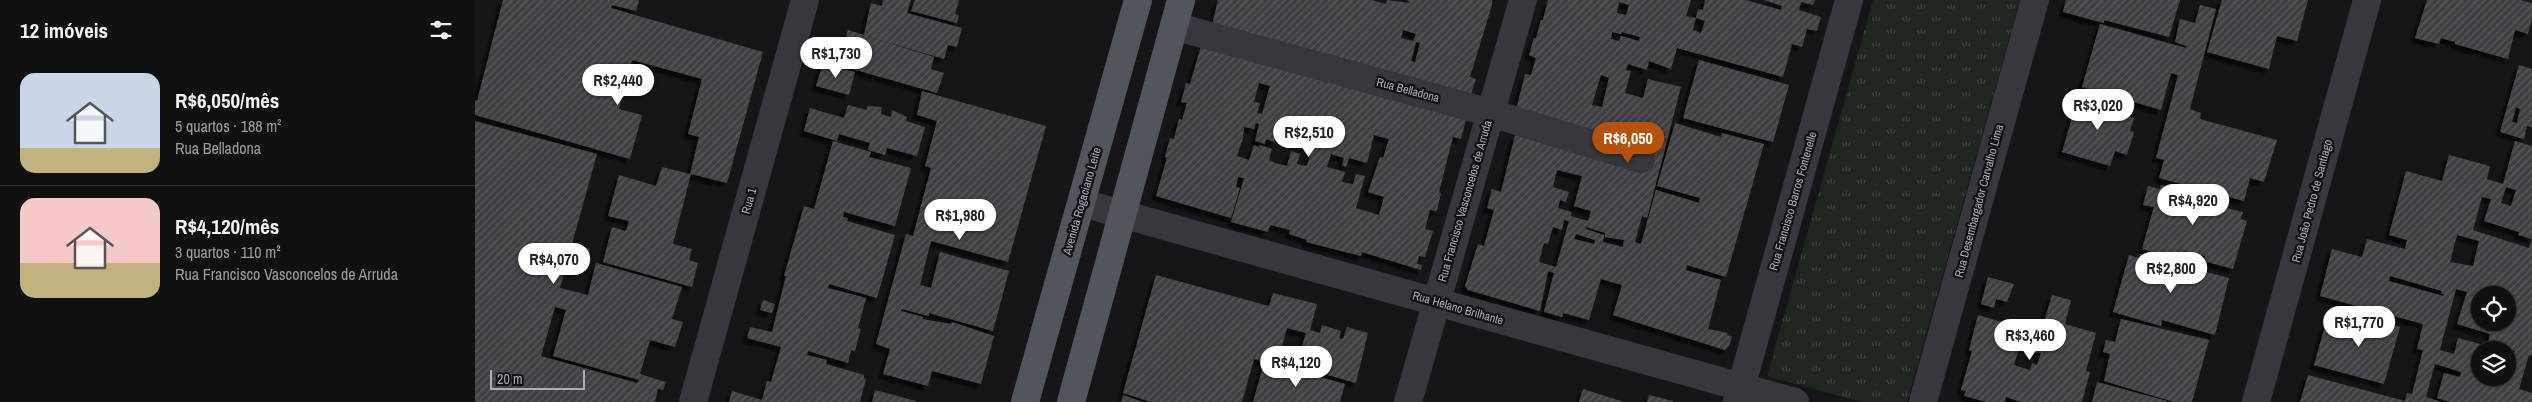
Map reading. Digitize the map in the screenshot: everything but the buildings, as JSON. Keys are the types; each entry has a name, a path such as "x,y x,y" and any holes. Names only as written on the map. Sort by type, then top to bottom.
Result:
{"main road":[{"name":"Avenida Rogaciano Leite","path":"1025,402 1139,0"},
{"path":"1071,402 1181,0"}],"street":[{"name":"Rua 1","path":"693,402 805,0"},
{"name":"Rua Francisco Vasconcelos de Arruda","path":"1408,402 1435,302 1523,0"},
{"name":"Rua Francisco Barros Fontenelle","path":"1739,394 1849,0"},
{"name":"Rua Desembargador Carvalho Lima","path":"1923,402 2035,0"},
{"name":"Rua João Pedro de Santiago","path":"2256,402 2367,0"},
{"name":"Rua Belladona","path":"1174,26 1491,113 1641,159"},
{"name":"Rua Helano Brilhante","path":"1082,203 1435,302 1739,394 1795,402"}],"green space":[{"path":"1873,0 2020,0 1907,402 1861,402 1767,376"}]}
